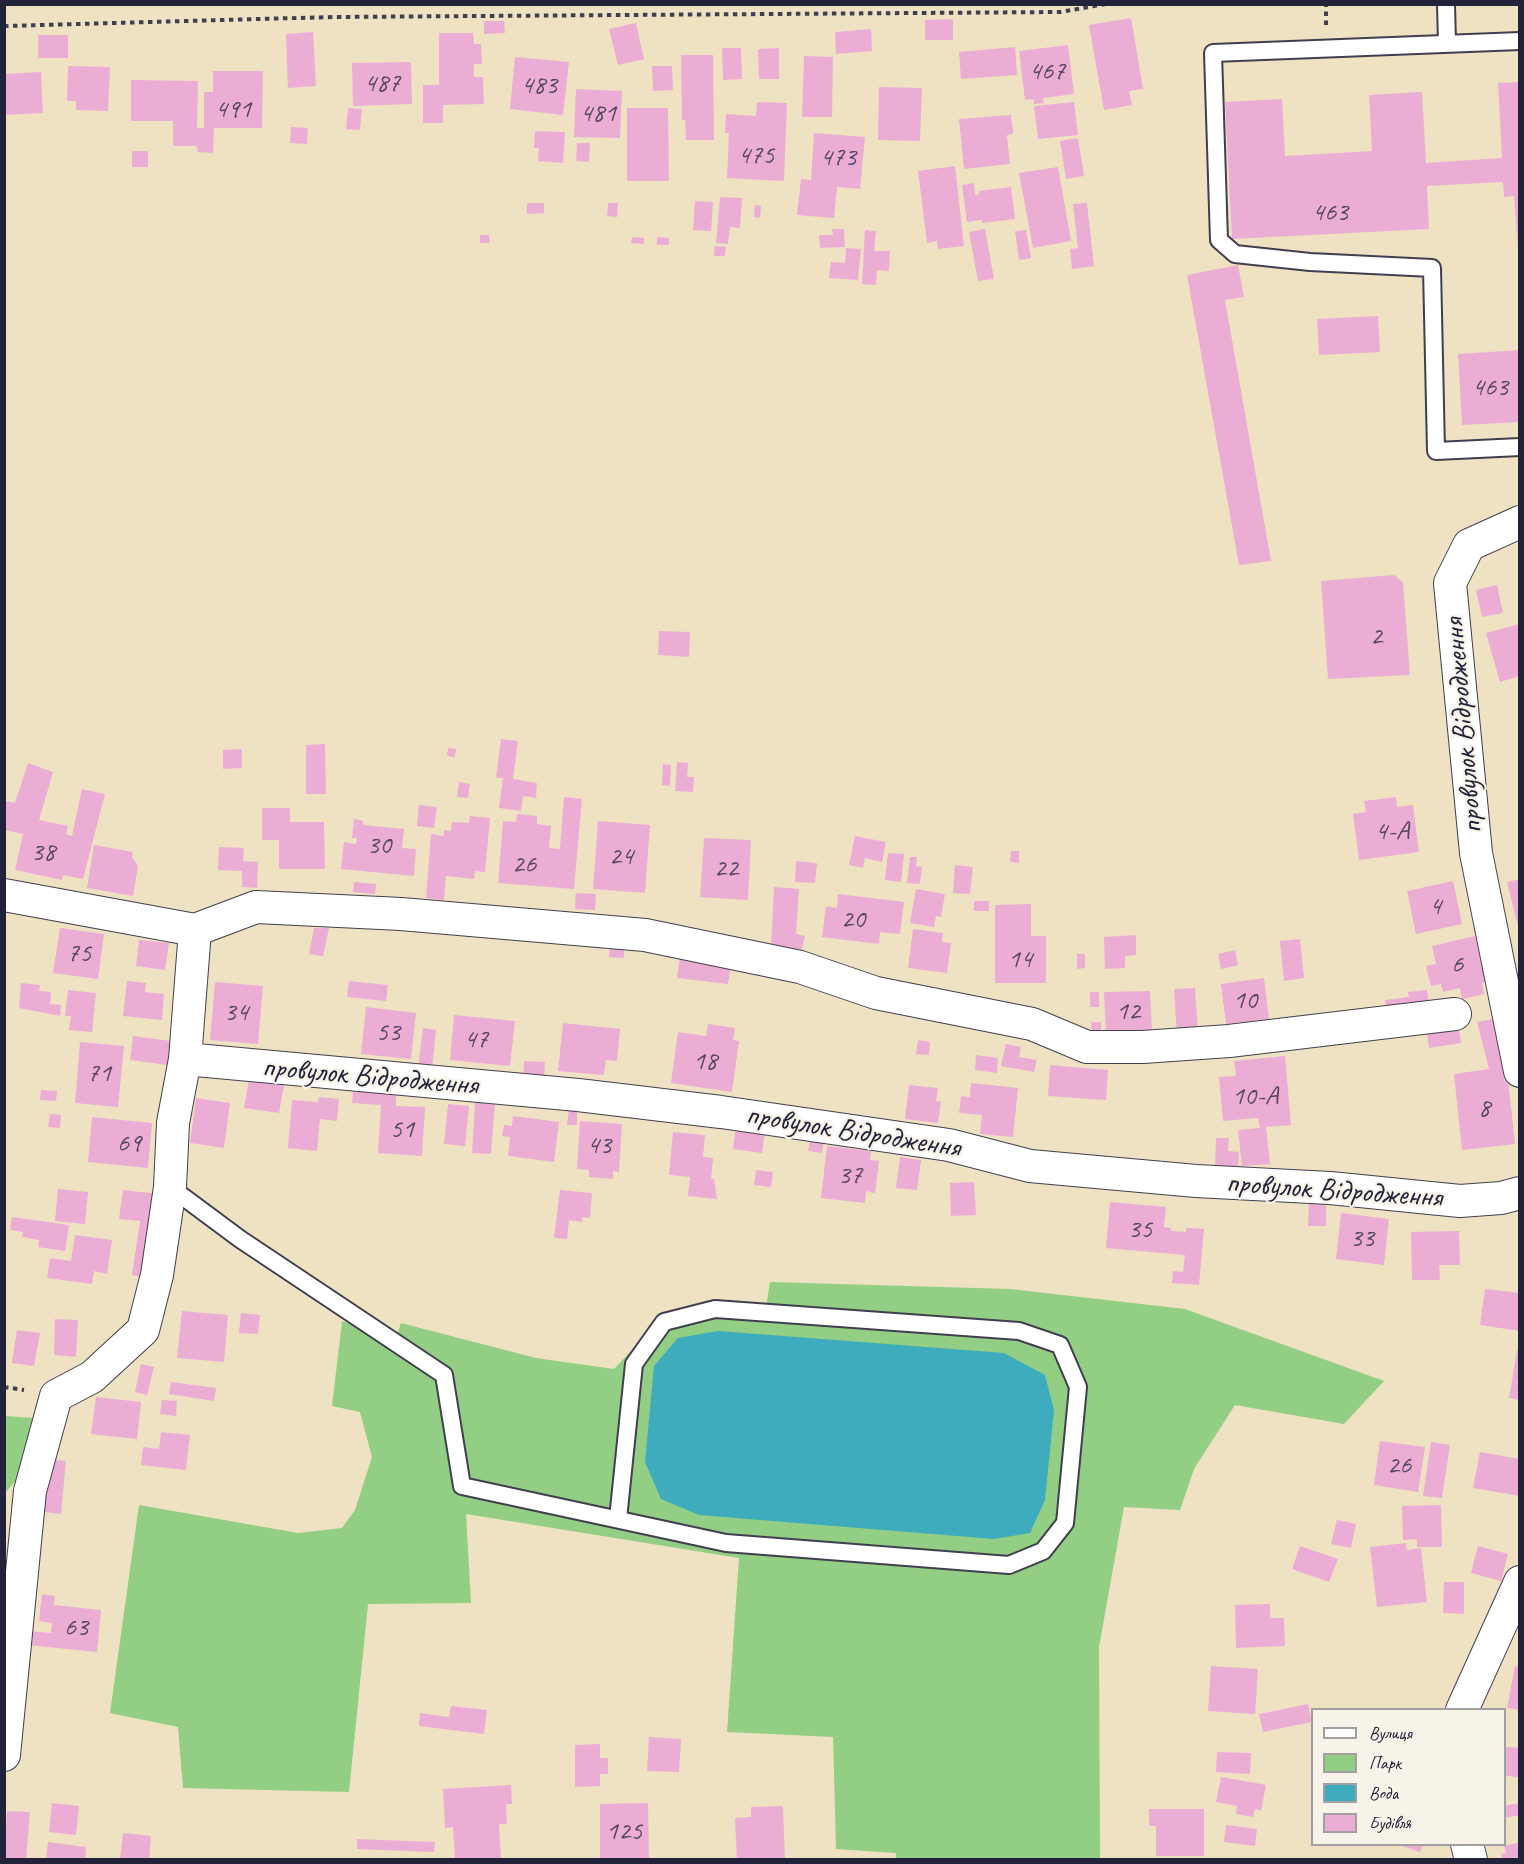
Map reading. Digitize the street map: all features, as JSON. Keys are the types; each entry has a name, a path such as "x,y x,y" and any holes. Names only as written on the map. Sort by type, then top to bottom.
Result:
{"street":[{"name":"провулок Відродження","path":"1520,522 1469,544 1450,583 1476,853 1520,1071"},
{"path":"4,895 195,930 256,907 401,914 645,935 800,967 876,993 1032,1024 1087,1047 1143,1047 1229,1041 1455,1014"},
{"path":"4,1755 33,1472 56,1396 92,1377 143,1330 156,1275 170,1187 173,1123 185,1059 195,930"},
{"name":"провулок Відродження","path":"185,1059 578,1095 721,1112 949,1145 1030,1166 1196,1181 1330,1188 1460,1201 1501,1198 1520,1193"},
{"path":"1463,1708 1479,1666 1520,1582"}],"lane":[{"path":"1446,4 1447,43"},
{"path":"1520,41 1213,53 1218,240 1235,254 1311,262 1432,268 1436,451 1520,447"},
{"path":"170,1187 240,1239 444,1375 462,1486 618,1520 726,1543 1009,1565 1043,1551 1065,1523 1078,1387 1060,1345 1019,1331 715,1309 664,1322 634,1364 618,1520"}],"path":[{"path":"4,26 333,17 1060,12 1106,4"}],"green space":[{"path":"770,1282 1010,1289 1185,1309 1384,1381 1344,1424 1235,1405 1194,1469 1180,1510 1124,1507 1099,1647 1100,1859 896,1860 896,1853 836,1849 833,1737 727,1732 739,1558 466,1514 471,1603 368,1604 349,1792 183,1788 178,1727 110,1713 139,1505 298,1533 342,1528 355,1510 372,1457 360,1412 332,1406 342,1321 396,1338 401,1323 536,1358 614,1369 664,1316 766,1308"},
{"path":"5,1416 37,1418 23,1472 5,1493"}],"water":[{"path":"718,1331 1004,1353 1045,1375 1054,1410 1045,1500 1030,1533 994,1539 699,1515 661,1499 645,1462 654,1366 678,1338"}],"building":[{"path":"1131,18 1143,89 1129,91 1132,105 1104,110 1089,25"},
{"path":"953,19 953,40 925,40 925,20"},
{"path":"484,21 504,21 505,33 484,34"},
{"path":"636,23 644,59 618,65 609,29"},
{"path":"871,29 872,51 836,54 835,32"},
{"path":"313,32 316,86 288,88 286,34"},
{"path":"439,33 473,33 474,44 481,44 482,64 474,64 474,77 483,77 484,104 443,105 443,123 423,123 423,85 439,85"},
{"path":"38,35 68,35 68,58 38,58"},
{"path":"1068,45 1074,94 1043,98 1044,103 1034,104 1033,99 1025,100 1019,51"},
{"path":"1015,47 1017,75 961,79 959,52"},
{"path":"722,48 741,48 742,79 723,80"},
{"path":"779,48 779,79 759,79 758,49"},
{"path":"681,55 713,55 714,140 686,140 685,120 682,120"},
{"path":"804,56 833,57 832,117 802,117"},
{"path":"515,57 569,62 563,115 510,109"},
{"path":"411,62 412,104 353,106 352,63"},
{"path":"68,66 110,67 108,111 76,110 76,101 67,101"},
{"path":"652,66 672,66 673,90 653,91"},
{"path":"213,71 263,71 262,128 214,128 213,153 198,152 197,146 173,146 173,121 131,121 131,80 198,81 197,128 204,128 204,92 213,92"},
{"path":"41,72 43,113 4,115 4,74"},
{"path":"1520,82 1520,276 1514,196 1504,197 1503,182 1427,186 1429,229 1232,239 1225,102 1282,99 1285,156 1372,151 1369,95 1422,92 1426,163 1502,158 1498,83"},
{"path":"879,87 922,88 920,141 878,140"},
{"path":"576,89 622,91 620,138 574,137"},
{"path":"757,102 787,103 784,181 727,178 729,133 725,133 726,114 756,116"},
{"path":"1074,102 1078,135 1038,139 1034,106"},
{"path":"348,108 362,109 360,130 346,129"},
{"path":"627,108 668,108 669,181 627,181"},
{"path":"1011,115 1013,134 1007,135 1010,164 964,169 959,119"},
{"path":"291,127 308,128 307,144 290,143"},
{"path":"535,131 565,132 563,163 538,161 539,148 534,148"},
{"path":"814,133 865,137 860,189 837,187 834,218 797,215 801,179 811,180"},
{"path":"1078,138 1084,176 1066,179 1060,141"},
{"path":"577,143 590,143 589,162 576,161"},
{"path":"132,151 148,151 148,167 132,167"},
{"path":"955,166 964,246 938,249 937,241 927,243 918,171"},
{"path":"1058,167 1071,241 1033,248 1019,173"},
{"path":"974,183 975,195 979,194 979,191 1011,187 1015,219 982,223 982,220 967,222 962,185"},
{"path":"720,197 742,198 740,228 730,227 728,244 716,243"},
{"path":"695,201 713,202 711,231 693,230"},
{"path":"527,203 544,203 544,213 527,214"},
{"path":"608,203 618,203 617,217 607,216"},
{"path":"1087,203 1094,266 1072,269 1070,249 1078,248 1073,204"},
{"path":"755,205 761,206 760,218 754,217"},
{"path":"832,229 844,229 845,247 820,248 819,235 833,235"},
{"path":"985,229 994,279 978,281 969,232"},
{"path":"865,230 876,231 874,251 890,251 889,271 877,270 876,285 862,284"},
{"path":"1026,230 1031,258 1019,260 1015,231"},
{"path":"480,235 489,235 490,243 480,243"},
{"path":"632,237 644,238 644,244 631,243"},
{"path":"657,237 669,238 669,245 657,245"},
{"path":"715,246 726,247 725,256 714,256"},
{"path":"846,248 861,249 858,280 829,278 831,262 845,263"},
{"path":"1238,265 1244,297 1225,300 1271,561 1239,565 1187,275"},
{"path":"1378,316 1380,352 1319,355 1317,319"},
{"path":"1520,350 1520,422 1462,425 1458,354"},
{"path":"1394,575 1403,582 1410,675 1328,679 1321,581"},
{"path":"1497,585 1503,613 1482,617 1476,590"},
{"path":"1520,624 1520,676 1500,682 1486,633"},
{"path":"659,631 690,632 689,657 658,655"},
{"path":"501,739 518,741 513,779 537,783 536,798 523,796 521,811 499,808 503,778 496,778"},
{"path":"325,744 326,794 306,794 306,745"},
{"path":"448,748 456,749 455,757 447,756"},
{"path":"242,749 242,768 223,769 223,750"},
{"path":"677,762 688,763 687,777 694,777 693,792 675,791"},
{"path":"28,763 53,772 39,820 68,826 66,834 72,836 82,789 105,794 83,879 63,875 62,880 15,870 23,834 4,830 4,801 15,803"},
{"path":"663,764 671,765 670,786 662,785"},
{"path":"459,782 470,784 468,798 457,797"},
{"path":"564,797 582,799 574,889 498,883 503,821 516,822 517,814 537,816 537,824 551,826 549,848 560,849"},
{"path":"1396,797 1397,807 1413,805 1419,852 1359,860 1353,814 1366,812 1364,801"},
{"path":"419,805 437,807 434,828 417,826"},
{"path":"262,808 290,808 290,822 324,822 325,869 279,869 279,840 262,840"},
{"path":"470,816 490,818 485,872 475,871 474,879 446,876 444,900 426,898 431,834 444,836 444,830 451,831 452,822 469,823"},
{"path":"354,819 363,821 363,825 404,829 402,848 416,849 414,876 341,869 344,842 356,844 357,838 352,838"},
{"path":"598,821 650,825 645,893 593,889"},
{"path":"855,836 886,842 882,862 865,858 863,868 849,865"},
{"path":"704,838 751,840 748,900 700,897"},
{"path":"94,845 133,852 132,857 138,866 133,896 87,888"},
{"path":"219,847 244,848 243,861 258,862 257,888 242,887 242,871 218,870"},
{"path":"1011,851 1019,851 1019,863 1010,862"},
{"path":"888,853 904,854 901,882 885,880"},
{"path":"910,857 917,857 916,866 922,867 920,884 907,883"},
{"path":"796,861 817,863 815,883 795,882"},
{"path":"955,865 973,867 970,894 953,893"},
{"path":"1520,879 1520,930 1519,930 1507,882"},
{"path":"1453,881 1462,924 1416,934 1407,891"},
{"path":"354,882 376,884 375,894 353,892"},
{"path":"774,887 799,889 796,934 805,936 800,955 771,947"},
{"path":"916,889 945,894 941,917 936,916 934,927 910,923"},
{"path":"576,893 596,894 595,910 575,909"},
{"path":"838,894 904,902 900,934 880,932 879,944 822,937 826,906 837,908"},
{"path":"974,901 989,901 989,911 974,911"},
{"path":"1031,904 1031,936 1046,936 1046,983 995,983 995,905"},
{"path":"60,928 104,934 98,979 53,973"},
{"path":"314,928 329,928 323,956 309,954"},
{"path":"913,929 943,933 942,942 951,943 947,973 908,968"},
{"path":"1136,935 1136,955 1125,956 1125,968 1105,969 1104,937"},
{"path":"1475,936 1486,982 1482,983 1484,994 1462,999 1460,988 1443,992 1441,984 1431,986 1426,966 1436,964 1432,946"},
{"path":"1300,939 1304,978 1284,981 1280,941"},
{"path":"139,940 169,943 165,970 136,966"},
{"path":"610,948 624,950 624,958 609,957"},
{"path":"1235,950 1238,965 1221,969 1218,954"},
{"path":"1077,954 1085,954 1085,968 1077,969"},
{"path":"680,956 731,962 728,984 677,978"},
{"path":"1264,978 1269,1019 1226,1024 1221,984"},
{"path":"127,981 146,983 145,992 164,994 162,1020 123,1016"},
{"path":"349,981 388,985 386,1001 347,997"},
{"path":"215,982 263,986 258,1044 210,1040"},
{"path":"21,983 40,985 39,991 51,992 50,1004 61,1005 60,1016 19,1008"},
{"path":"1195,988 1198,1032 1177,1034 1174,989"},
{"path":"68,990 96,993 92,1032 69,1030 71,1016 65,1016"},
{"path":"1427,990 1429,1007 1387,1013 1385,1000 1409,997 1408,992"},
{"path":"1150,991 1152,1032 1106,1033 1104,992"},
{"path":"1090,992 1099,992 1099,1007 1090,1007"},
{"path":"366,1007 416,1013 411,1059 361,1054"},
{"path":"454,1015 515,1021 510,1066 450,1060"},
{"path":"1497,1018 1506,1060 1515,1144 1462,1150 1454,1074 1489,1069 1477,1022"},
{"path":"1091,1022 1101,1022 1101,1038 1092,1038"},
{"path":"1458,1022 1461,1043 1429,1048 1426,1027"},
{"path":"563,1023 620,1029 617,1061 606,1060 604,1075 558,1071"},
{"path":"708,1024 735,1028 733,1040 739,1041 732,1092 671,1083 678,1032 706,1036"},
{"path":"423,1028 436,1030 432,1069 418,1068"},
{"path":"133,1036 171,1041 168,1065 130,1060"},
{"path":"918,1040 930,1042 929,1055 916,1054"},
{"path":"80,1042 124,1046 118,1107 75,1103"},
{"path":"1006,1044 1021,1047 1019,1057 1037,1060 1034,1072 1001,1066"},
{"path":"976,1055 998,1058 997,1073 975,1070"},
{"path":"1285,1056 1291,1125 1266,1127 1270,1164 1242,1166 1238,1130 1260,1128 1258,1118 1223,1121 1219,1077 1236,1076 1234,1061"},
{"path":"524,1061 545,1062 544,1079 523,1078"},
{"path":"1050,1065 1108,1070 1106,1100 1048,1096"},
{"path":"249,1080 284,1085 279,1113 244,1108"},
{"path":"971,1083 1018,1088 1013,1137 980,1134 982,1115 959,1113 961,1096 970,1097"},
{"path":"909,1085 938,1088 936,1101 941,1102 938,1123 905,1119"},
{"path":"41,1090 57,1091 56,1101 40,1100"},
{"path":"353,1091 396,1093 396,1106 425,1107 422,1156 378,1153 381,1105 352,1103"},
{"path":"319,1097 339,1099 337,1121 320,1119 317,1151 288,1148 292,1100 318,1102"},
{"path":"196,1098 230,1103 224,1148 190,1143"},
{"path":"475,1102 495,1103 491,1154 472,1153"},
{"path":"448,1104 469,1106 465,1146 444,1144"},
{"path":"569,1109 577,1110 577,1125 567,1125"},
{"path":"50,1114 61,1115 60,1128 48,1127"},
{"path":"513,1116 559,1122 554,1162 508,1156 510,1137 502,1136 504,1125 512,1126"},
{"path":"92,1117 152,1123 148,1168 88,1162"},
{"path":"580,1121 622,1124 619,1172 613,1171 613,1179 589,1177 589,1170 577,1169"},
{"path":"736,1126 765,1130 762,1153 733,1149"},
{"path":"673,1132 705,1135 703,1157 713,1158 711,1179 714,1179 717,1199 688,1196 690,1177 669,1175"},
{"path":"1216,1138 1229,1138 1228,1151 1239,1152 1238,1172 1215,1172"},
{"path":"810,1139 824,1140 822,1153 808,1151"},
{"path":"827,1146 871,1151 870,1160 879,1161 875,1193 866,1191 865,1203 821,1198"},
{"path":"900,1157 921,1160 917,1190 896,1188"},
{"path":"756,1170 773,1172 771,1187 754,1185"},
{"path":"974,1182 976,1215 951,1216 950,1183"},
{"path":"58,1189 88,1192 85,1224 55,1221"},
{"path":"123,1190 158,1194 147,1278 132,1275 140,1221 119,1219"},
{"path":"560,1190 592,1193 590,1218 582,1217 582,1222 569,1220 567,1239 554,1238"},
{"path":"1309,1198 1326,1198 1326,1226 1308,1226"},
{"path":"1110,1202 1166,1207 1164,1227 1171,1228 1171,1231 1186,1232 1186,1228 1204,1229 1199,1285 1172,1283 1173,1271 1183,1272 1185,1255 1106,1248"},
{"path":"1341,1213 1389,1219 1384,1265 1336,1259"},
{"path":"12,1217 69,1225 65,1251 38,1247 39,1240 22,1237 23,1232 10,1230"},
{"path":"1459,1231 1460,1265 1439,1265 1440,1280 1412,1280 1411,1232"},
{"path":"75,1235 112,1240 107,1274 94,1271 92,1284 47,1278 50,1258 71,1261"},
{"path":"1485,1289 1520,1293 1520,1331 1480,1325"},
{"path":"182,1311 228,1315 224,1362 177,1358"},
{"path":"241,1313 260,1315 258,1334 239,1333"},
{"path":"55,1319 78,1320 76,1357 54,1355"},
{"path":"17,1330 40,1333 34,1366 12,1363"},
{"path":"1517,1350 1520,1350 1520,1400 1509,1398"},
{"path":"141,1364 154,1367 147,1395 135,1392"},
{"path":"171,1382 216,1388 214,1401 169,1394"},
{"path":"96,1397 141,1402 137,1439 91,1434"},
{"path":"162,1400 177,1401 176,1416 160,1414"},
{"path":"161,1432 190,1435 186,1470 141,1465 143,1447 159,1449"},
{"path":"1380,1441 1425,1447 1418,1492 1374,1485"},
{"path":"1431,1442 1450,1445 1442,1498 1423,1496"},
{"path":"1480,1452 1520,1459 1520,1496 1473,1488"},
{"path":"48,1459 66,1461 61,1514 43,1512"},
{"path":"1441,1505 1442,1547 1417,1547 1417,1539 1403,1540 1402,1506"},
{"path":"1337,1520 1356,1524 1351,1548 1331,1544"},
{"path":"1406,1543 1407,1550 1421,1548 1427,1602 1377,1607 1370,1547"},
{"path":"1300,1546 1338,1559 1329,1582 1292,1569"},
{"path":"1478,1546 1508,1554 1501,1581 1471,1573"},
{"path":"1444,1582 1464,1582 1464,1614 1443,1613"},
{"path":"42,1594 55,1596 54,1605 101,1610 97,1652 28,1645 29,1631 51,1633 52,1623 39,1621"},
{"path":"1270,1604 1270,1618 1284,1618 1285,1646 1236,1648 1235,1605"},
{"path":"1211,1666 1258,1669 1255,1714 1208,1711"},
{"path":"1515,1666 1520,1667 1520,1710 1507,1708"},
{"path":"1308,1704 1311,1722 1263,1732 1259,1714"},
{"path":"451,1706 487,1710 484,1734 419,1726 420,1713 449,1717"},
{"path":"649,1737 681,1739 679,1772 647,1771"},
{"path":"600,1744 600,1758 608,1758 608,1774 600,1774 600,1786 575,1787 575,1745"},
{"path":"1506,1747 1520,1748 1520,1778 1506,1775"},
{"path":"1217,1752 1251,1753 1250,1774 1216,1772"},
{"path":"1221,1777 1266,1785 1261,1811 1255,1809 1253,1817 1236,1814 1237,1806 1216,1802"},
{"path":"511,1785 512,1804 506,1804 507,1824 499,1824 501,1860 455,1860 453,1827 445,1828 443,1789"},
{"path":"52,1803 79,1806 76,1835 49,1832"},
{"path":"648,1803 649,1860 600,1860 600,1804"},
{"path":"1520,1803 1520,1815 1506,1818 1506,1806"},
{"path":"783,1806 785,1860 737,1860 735,1818 751,1817 751,1807"},
{"path":"1149,1809 1204,1809 1204,1856 1156,1856 1156,1826 1149,1826"},
{"path":"7,1811 30,1812 26,1860 4,1860"},
{"path":"1226,1825 1257,1829 1255,1846 1224,1842"},
{"path":"123,1833 151,1836 149,1860 120,1860"},
{"path":"357,1839 435,1842 434,1852 357,1849"},
{"path":"48,1842 86,1847 85,1860 46,1860"},
{"path":"1520,1842 1520,1860 1503,1860 1501,1854 1506,1853 1504,1846"},
{"path":"1402,1846 1423,1846 1420,1852"}]}
